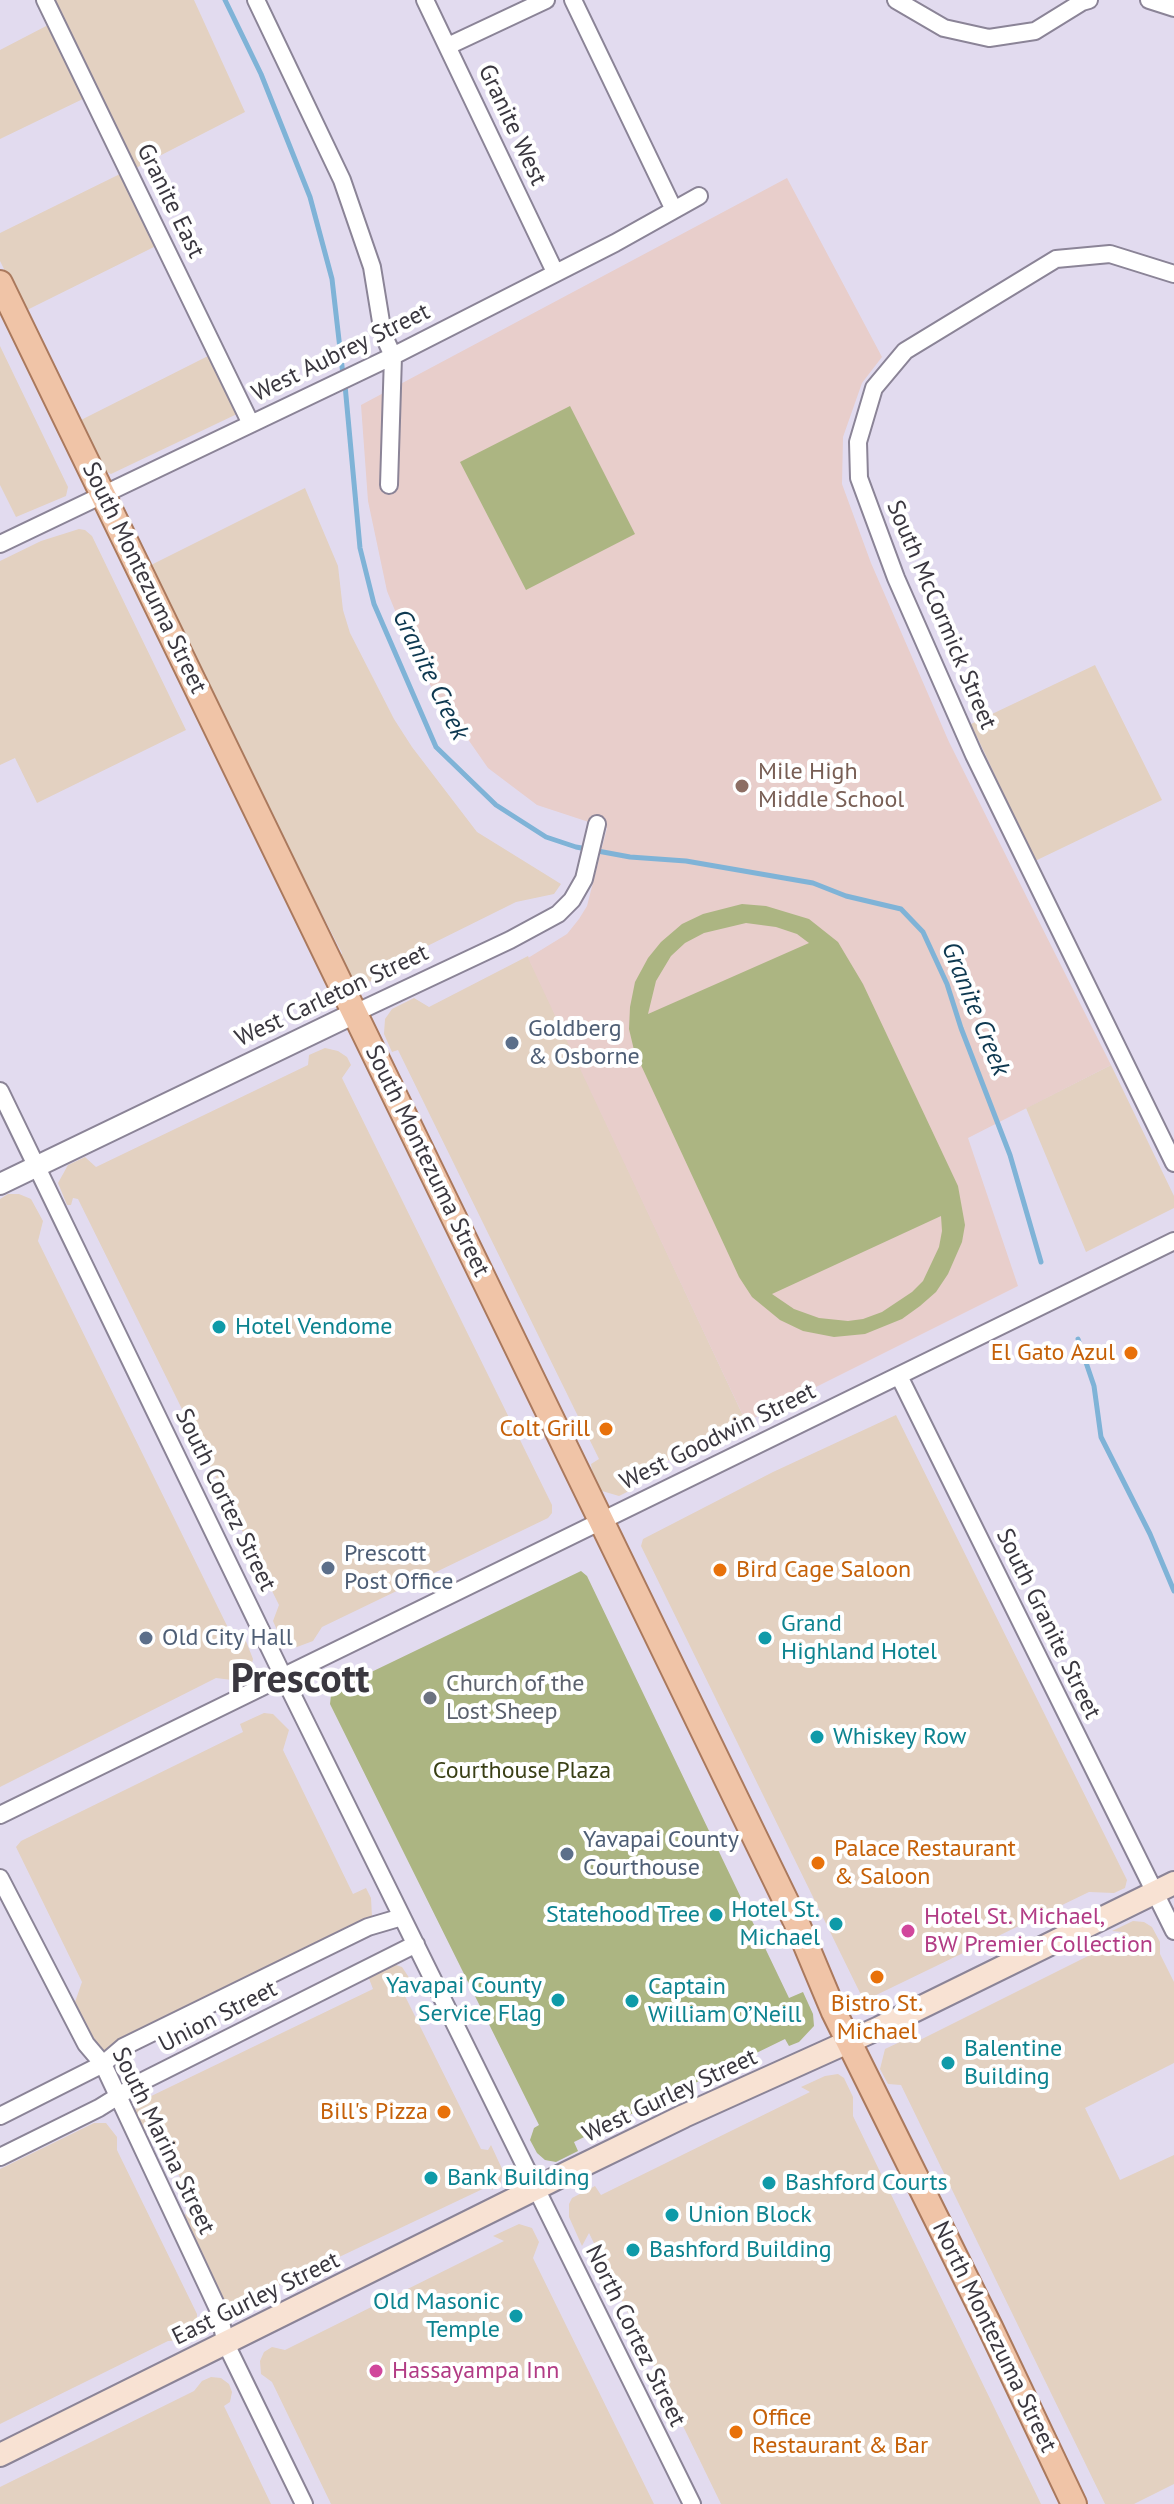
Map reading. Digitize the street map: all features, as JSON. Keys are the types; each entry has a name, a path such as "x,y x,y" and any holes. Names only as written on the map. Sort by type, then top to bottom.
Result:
{"main road":[{"name":"South Montezuma Street","path":"0,283 798,1926 849,2041"},
{"name":"West Gurley Street","path":"535,2189 1165,1888"},
{"name":"North Montezuma Street","path":"849,2041 984,2313 1074,2504"},
{"name":"East Gurley Street","path":"0,2455 535,2189"}],"street":[{"name":"Granite East","path":"45,0 251,424"},
{"path":"256,0 342,180 372,267 383,334 393,356 389,485"},
{"name":"Granite West","path":"425,0 555,272"},
{"path":"448,46 546,0"},
{"path":"573,0 674,210"},
{"path":"896,0 944,28 989,38 1035,31 1089,0"},
{"path":"1149,0 1174,8"},
{"name":"West Aubrey Street","path":"0,544 393,356 615,243 699,196"},
{"name":"South McCormick Street","path":"1174,274 1110,254 1056,259 905,351 874,388 858,442 859,478 896,578 974,755 1174,1163"},
{"name":"West Carleton Street","path":"0,1184 510,940 558,914 572,900 584,879 597,824"},
{"name":"South Cortez Street","path":"0,1091 535,2189"},
{"name":"West Goodwin Street","path":"0,1815 1174,1241"},
{"name":"South Granite Street","path":"899,1376 1165,1888 1174,1931"},
{"name":"South Marina Street","path":"0,1878 86,2044 103,2064 218,2309 226,2344 304,2504"},
{"name":"Union Street","path":"0,2116 103,2064 123,2047 368,1927 402,1917"},
{"name":"Union Street","path":"0,2157 119,2097 141,2082 416,1944"},
{"name":"North Cortez Street","path":"535,2189 692,2504"}],"shaded area":[{"path":"53,0 194,0 245,112 136,168"},
{"path":"50,24 87,97 0,139 0,50"},
{"path":"122,173 158,245 25,311 0,261 0,233"},
{"name":"Mile High Middle School","path":"787,178 882,357 862,383 843,437 842,484 871,563 949,742 1111,1065 968,1138 1018,1286 746,1422 528,958 567,934 587,906 607,828 537,805 488,768 419,669 387,591 368,501 361,405"},
{"path":"0,346 68,487 66,496 16,517 0,485"},
{"path":"210,355 237,414 111,474 103,470 79,421"},
{"path":"305,488 338,566 343,610 350,633 394,719 412,747 477,832 561,884 554,894 516,902 391,964 390,975 377,982 354,980 339,962 342,953 149,566"},
{"path":"79,529 92,536 186,730 37,803 15,758 0,765 0,561 41,541"},
{"path":"1095,665 1162,800 1035,861 971,724"},
{"path":"528,956 746,1422 625,1482 629,1491 619,1496 602,1491 593,1479 591,1464 599,1459 398,1050 392,1052 384,1034 385,1019 392,1009 414,998 429,1007"},
{"path":"325,1048 338,1051 347,1057 351,1065 342,1078 552,1505 552,1513 548,1518 322,1627 313,1641 297,1647 280,1637 273,1621 279,1605 78,1199 73,1198 71,1205 67,1205 58,1183 68,1165 85,1157 96,1167 308,1065 309,1055"},
{"path":"1111,1065 1174,1196 1174,1208 1086,1252 1026,1108"},
{"path":"8,1194 31,1199 43,1221 38,1241 234,1640 242,1631 253,1659 250,1672 240,1681 216,1678 0,1787 0,1199"},
{"path":"896,1415 1127,1880 1125,1888 1114,1893 1089,1892 868,1999 862,1997 641,1546 643,1539 773,1472"},
{"path":"264,1713 273,1714 289,1730 283,1750 353,1894 366,1888 371,1898 372,1917 366,1924 105,2054 96,2047 75,2002 82,1982 16,1847 21,1841 243,1732 240,1724"},
{"path":"1133,1921 1152,1927 1160,1942 1160,1954 1174,1982 1174,2063 1085,2108 1120,2180 1174,2155 1174,2484 1134,2504 1105,2504 901,2085 888,2084 880,2069 885,2049 902,2041 914,2043 1124,1938 1122,1932 1112,1931"},
{"path":"393,1964 402,1967 412,1982 405,1996 481,2149 488,2150 491,2145 503,2171 500,2185 492,2190 489,2186 259,2295 250,2307 242,2311 233,2311 225,2306 182,2223 191,2200 153,2123 147,2122 143,2135 134,2118 136,2108 143,2100 373,1989 368,1976"},
{"path":"838,2074 844,2078 853,2097 853,2116 1041,2504 721,2504 589,2233 582,2246 569,2217 572,2198 595,2186 601,2195 810,2092 801,2087 825,2076"},
{"path":"94,2123 106,2123 117,2137 117,2150 197,2314 197,2327 193,2336 186,2340 168,2341 0,2424 0,2169"},
{"path":"519,2224 532,2228 539,2242 533,2258 654,2504 331,2504 272,2382 261,2374 260,2361 264,2352 272,2347 285,2350 504,2241 493,2236"},
{"path":"211,2377 221,2378 229,2384 232,2392 230,2402 224,2406 271,2504 0,2504 0,2487 194,2391 202,2381"}],"green space":[{"path":"570,406 635,534 526,590 460,462"},
{"path":"742,904 766,906 809,919 838,942 863,984 958,1186 965,1225 962,1242 936,1292 902,1319 865,1334 834,1337 803,1331 780,1320 752,1297 739,1277 634,1050 629,1029 635,982 648,958 682,924 703,914","holes":["746,923 776,927 797,934 809,943 648,1014 656,981 671,956 685,943 704,933","941,1216 939,1247 923,1281 882,1312 848,1321 819,1318 794,1309 772,1294"]},
{"name":"Courthouse Plaza","path":"581,1571 587,1576 789,1998 803,1992 813,2014 814,2026 799,2042 789,2046 785,2039 574,2142 578,2151 556,2162 545,2160 530,2140 534,2128 539,2125 330,1704 331,1695 336,1689"}],"waterway":[{"name":"Granite Creek","path":"225,0 261,74 310,197 332,279 343,375"},
{"name":"Granite Creek","path":"345,385 360,548 374,604 436,747 496,805 546,837 576,847 630,857 686,861 813,883 846,896 901,909 923,932 947,984 1010,1155 1041,1262"},
{"name":"Granite Creek","path":"1078,1339 1094,1386 1101,1437 1150,1534 1174,1591"}],"place":[{"name":"Mile High Middle School","path":"742,786"},
{"name":"Goldberg & Osborne","path":"512,1043"},
{"name":"Hotel Vendome","path":"219,1327"},
{"name":"El Gato Azul","path":"1131,1353"},
{"name":"Colt Grill","path":"606,1429"},
{"name":"Prescott Post Office","path":"328,1568"},
{"name":"Bird Cage Saloon","path":"720,1570"},
{"name":"Old City Hall","path":"146,1638"},
{"name":"Grand Highland Hotel","path":"765,1638"},
{"name":"Church of the Lost Sheep","path":"430,1698"},
{"name":"Whiskey Row","path":"817,1737"},
{"name":"Yavapai County Courthouse","path":"567,1854"},
{"name":"Palace Restaurant & Saloon","path":"818,1863"},
{"name":"Statehood Tree","path":"716,1915"},
{"name":"Hotel St. Michael","path":"836,1924"},
{"name":"Hotel St. Michael, BW Premier Collection","path":"908,1931"},
{"name":"Bistro St. Michael","path":"877,1977"},
{"name":"Yavapai County Service Flag","path":"558,2000"},
{"name":"Captain William O’Neill","path":"632,2001"},
{"name":"Balentine Building","path":"948,2063"},
{"name":"Bill's Pizza","path":"444,2112"},
{"name":"Bank Building","path":"431,2178"},
{"name":"Bashford Courts","path":"769,2183"},
{"name":"Union Block","path":"672,2215"},
{"name":"Bashford Building","path":"633,2250"},
{"name":"Old Masonic Temple","path":"516,2316"},
{"name":"Hassayampa Inn","path":"376,2371"},
{"name":"Office Restaurant & Bar","path":"736,2432"}],"district":[{"name":"Prescott","path":"300,1681"}]}
